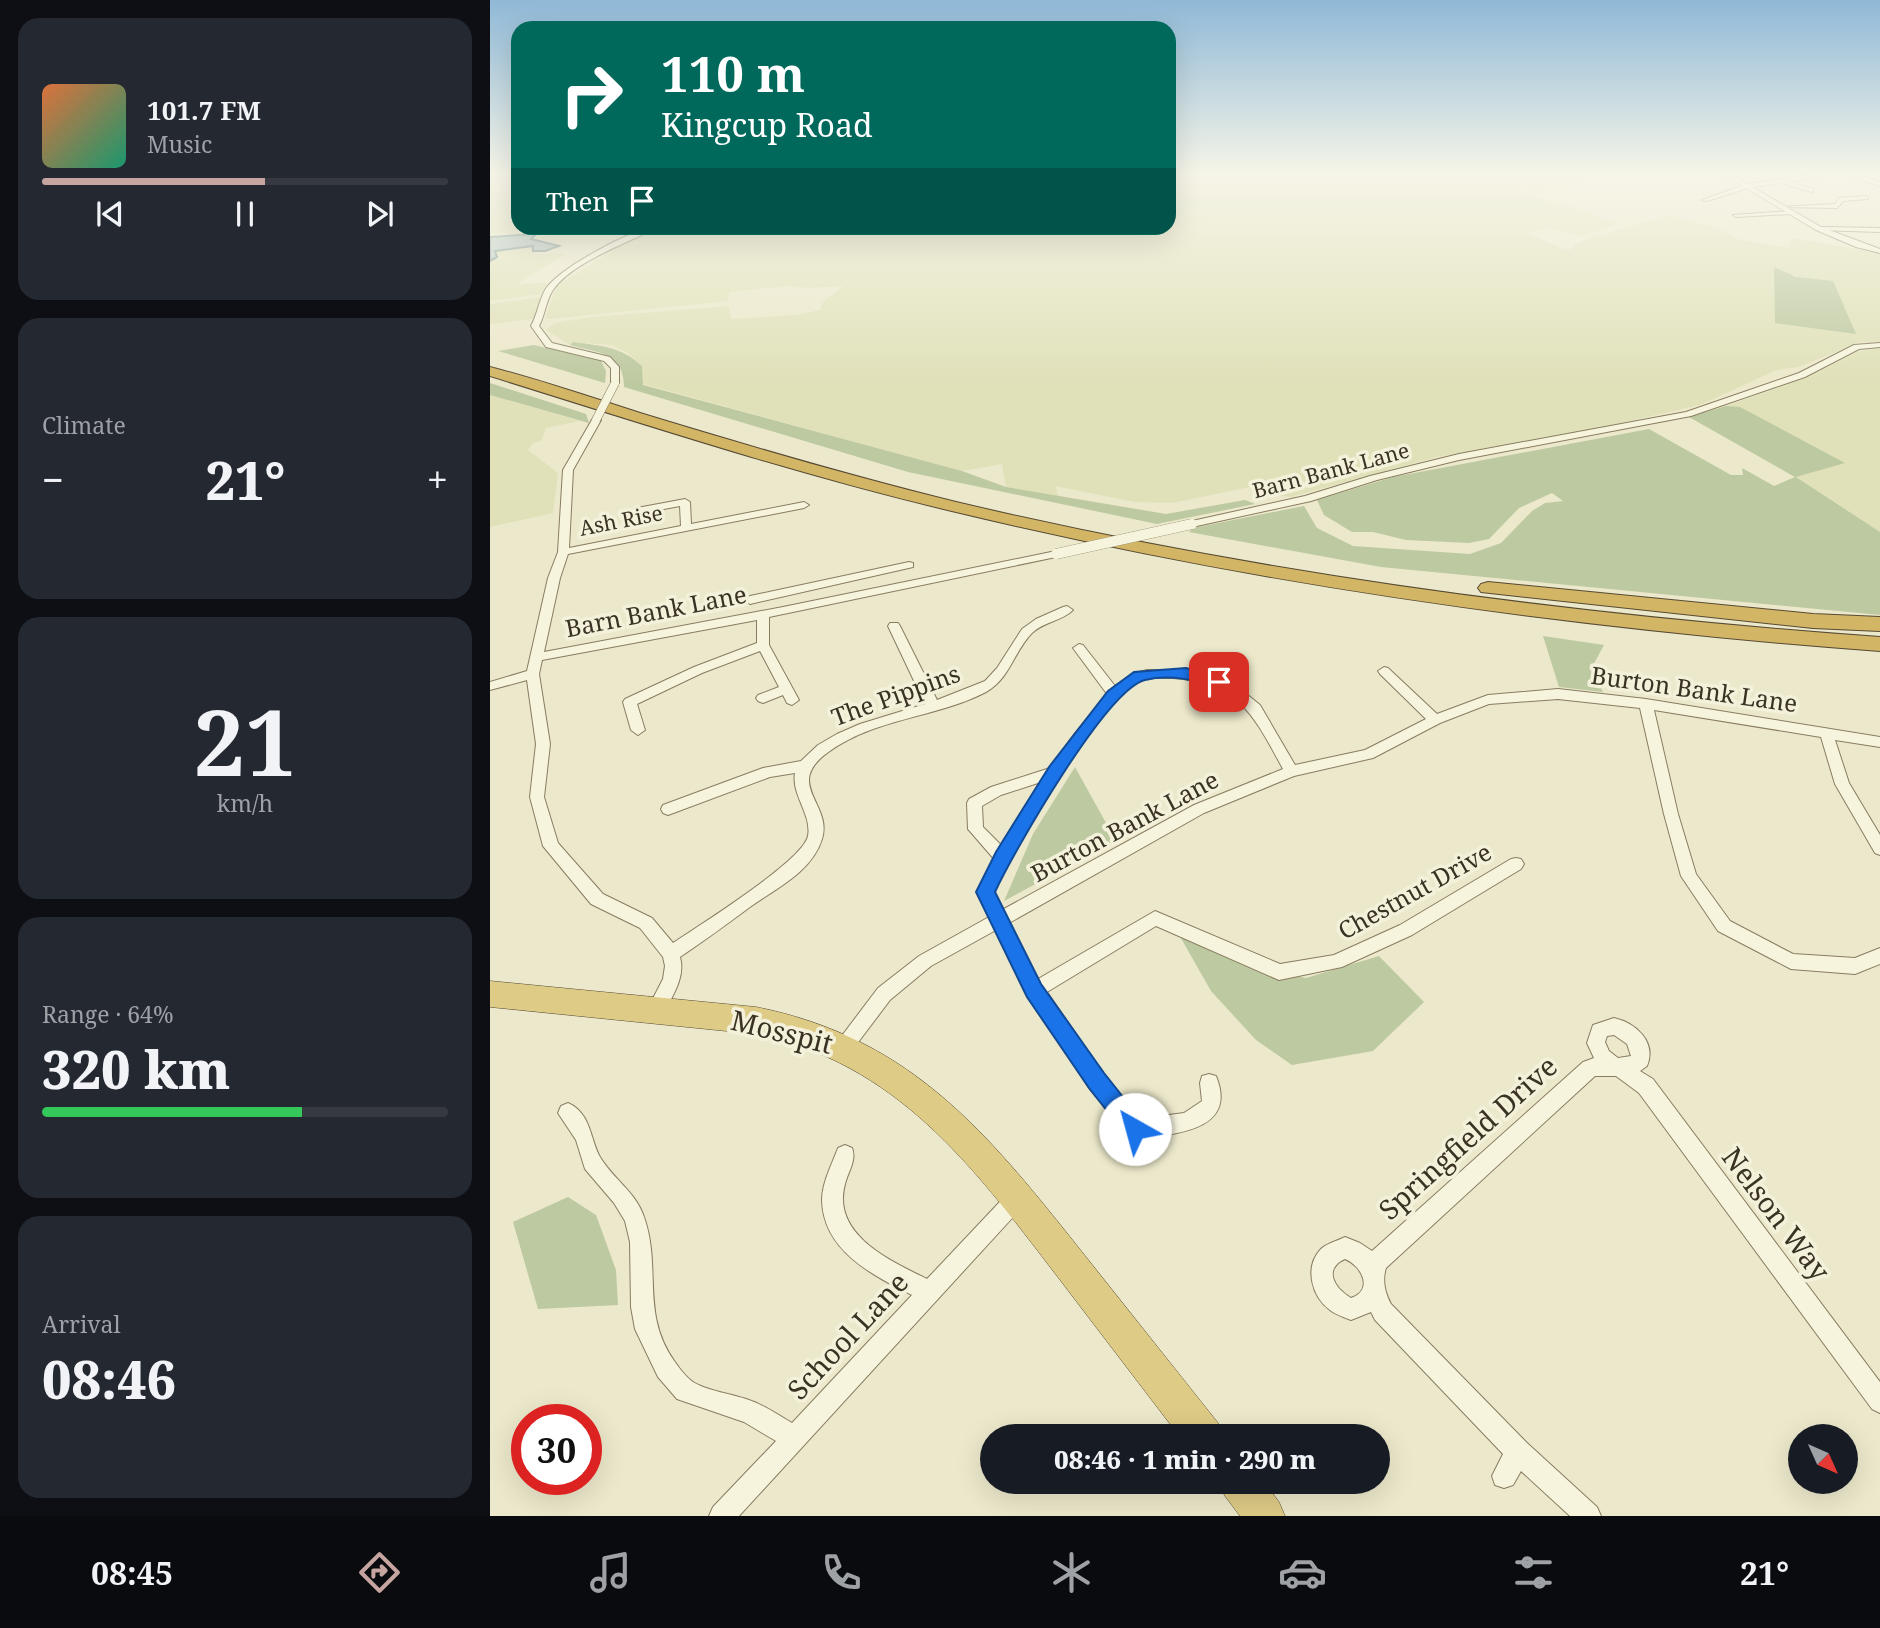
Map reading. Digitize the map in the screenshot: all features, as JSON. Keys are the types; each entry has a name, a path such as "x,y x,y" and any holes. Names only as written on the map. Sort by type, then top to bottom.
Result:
{"highway":[{"path":"490,358 835,462 968,496 1233,550 1512,592 1813,621 1880,624"},
{"path":"490,371 810,469 958,508 1225,564 1521,610 1880,644"},
{"name":"Mosspit","path":"490,994 758,1021 789,1028 844,1047 901,1080 984,1154 1193,1424"},
{"path":"1248,1494 1265,1516"}],"street":[{"path":"614,244 550,287 535,326 549,345 607,359 615,367 615,383 568,470 562,528 563,552 551,590 533,674 543,744 537,797 551,846 597,899 646,923 671,954 674,966 671,980 656,1010"},
{"path":"1851,244 1880,251"},
{"name":"Barn Bank Lane","path":"537,657 763,615 1056,554 1307,499 1374,478 1459,457 1688,414 1802,375 1857,347 1880,345"},
{"name":"Ash Rise","path":"637,511 685,502 686,528"},
{"name":"Ash Rise","path":"563,552 804,505"},
{"name":"Barn Bank Lane","path":"750,600 909,565"},
{"name":"Barn Bank Lane","path":"783,594 783,611"},
{"name":"The Pippins","path":"804,766 816,753 831,743 991,684 1007,666 1026,632 1036,624 1068,610"},
{"path":"763,615 763,645 789,694 763,698"},
{"path":"894,626 933,706"},
{"path":"638,730 630,702 698,670 763,645"},
{"path":"1079,648 1114,694"},
{"path":"1384,671 1435,720"},
{"path":"1209,1083 1212,1105 1187,1122 1135,1129 1097,1081 1034,990 985,892 1002,857 1055,772 1114,694 1140,676 1186,673 1219,682 1252,704 1291,771"},
{"path":"490,686 533,674"},
{"name":"Burton Bank Lane","path":"844,1047 884,994 925,961 1199,809 1291,771 1368,754 1435,720 1488,700 1558,694 1646,704 1880,741"},
{"path":"1646,704 1655,752 1689,876 1724,926 1791,961 1855,966 1880,956"},
{"path":"1826,732 1842,784 1880,849"},
{"path":"667,810 768,772 804,766 804,796 816,829 812,846 800,862 671,954"},
{"path":"1002,857 976,829 974,803 996,791 1055,772"},
{"name":"Chestnut Drive","path":"1034,990 1154,918 1279,972 1336,962 1406,930 1516,864"},
{"name":"Springfield Drive","path":"1588,1516 1518,1452 1383,1312 1373,1281 1378,1260 1590,1068 1599,1064 1617,1066"},
{"name":"Nelson Way","path":"1617,1066 1646,1086 1880,1401"},
{"path":"569,1113 584,1135 592,1162 621,1196 634,1217 640,1242 642,1307 646,1329 666,1369 685,1391 750,1412 794,1438"},
{"path":"845,1155 832,1201 842,1232 865,1259 930,1293"},
{"name":"School Lane","path":"722,1516 1017,1197"},
{"path":"1504,1476 1518,1452"}],"green space":[{"path":"623,244 1551,244 1564,250 1571,250 1577,244 1764,244 1789,248 1790,244 1826,244 1880,253 1880,343 1860,342 1799,367 1777,370 1700,405 1599,428 1437,457 1291,497 1273,495 1255,486 1172,503 1135,502 1055,486 1059,497 1006,487 1002,464 962,471 643,384 642,366 628,353 611,345 574,342 570,345 546,330 554,323 591,317 729,306 731,319 795,315 820,310 822,303 843,286 787,286 729,292 728,301 549,319 545,317 558,285","holes":["1774,268 1796,277 1776,323"]},
{"path":"523,245 534,246 536,254 565,254 517,284 548,283 540,294 490,301 490,261 496,257 494,251"},
{"path":"1774,267 1796,277 1833,281 1856,334 1775,323"},
{"path":"543,297 533,319 490,324 490,304"},
{"path":"573,342 610,348 626,354 642,366 643,385 962,471 1006,487 1166,514 1245,500 1255,504 1157,524 908,472 624,387 623,375 614,360 570,345"},
{"path":"534,345 601,361 606,371 605,383 498,351"},
{"path":"1880,348 1880,532 1796,477 1843,463 1741,408 1726,406 1809,377 1857,352"},
{"path":"490,383 586,414 589,423 490,395"},
{"path":"490,395 580,421 546,428 541,441 533,443 528,450 558,473 553,513 490,527"},
{"path":"1726,406 1740,407 1845,463 1796,477 1880,532 1880,615 1381,567 1189,532 1193,528 1304,506 1317,528 1353,546 1470,554 1501,543 1532,511 1545,503 1563,501 1552,493 1519,508 1489,539 1469,543 1406,540 1373,532 1352,532 1324,515 1317,500 1393,477 1649,429 1731,475 1743,475 1742,468 1774,486 1795,477 1689,417"},
{"path":"1543,636 1604,645 1591,669 1603,692 1559,687"},
{"path":"1075,767 1116,841 1004,901 1033,834"},
{"path":"1178,933 1279,972 1306,978 1379,956 1424,1002 1373,1051 1292,1065 1256,1040 1211,991"},
{"path":"568,1197 596,1215 616,1270 618,1305 538,1309 513,1222"}],"water":[{"path":"490,244 559,246 545,251 533,251 533,246 495,251 497,257 490,261"}],"route":[{"path":"1135,1129 1097,1081 1034,990 985,892 1002,857 1055,772 1114,694 1140,676 1186,673 1219,682"}]}
